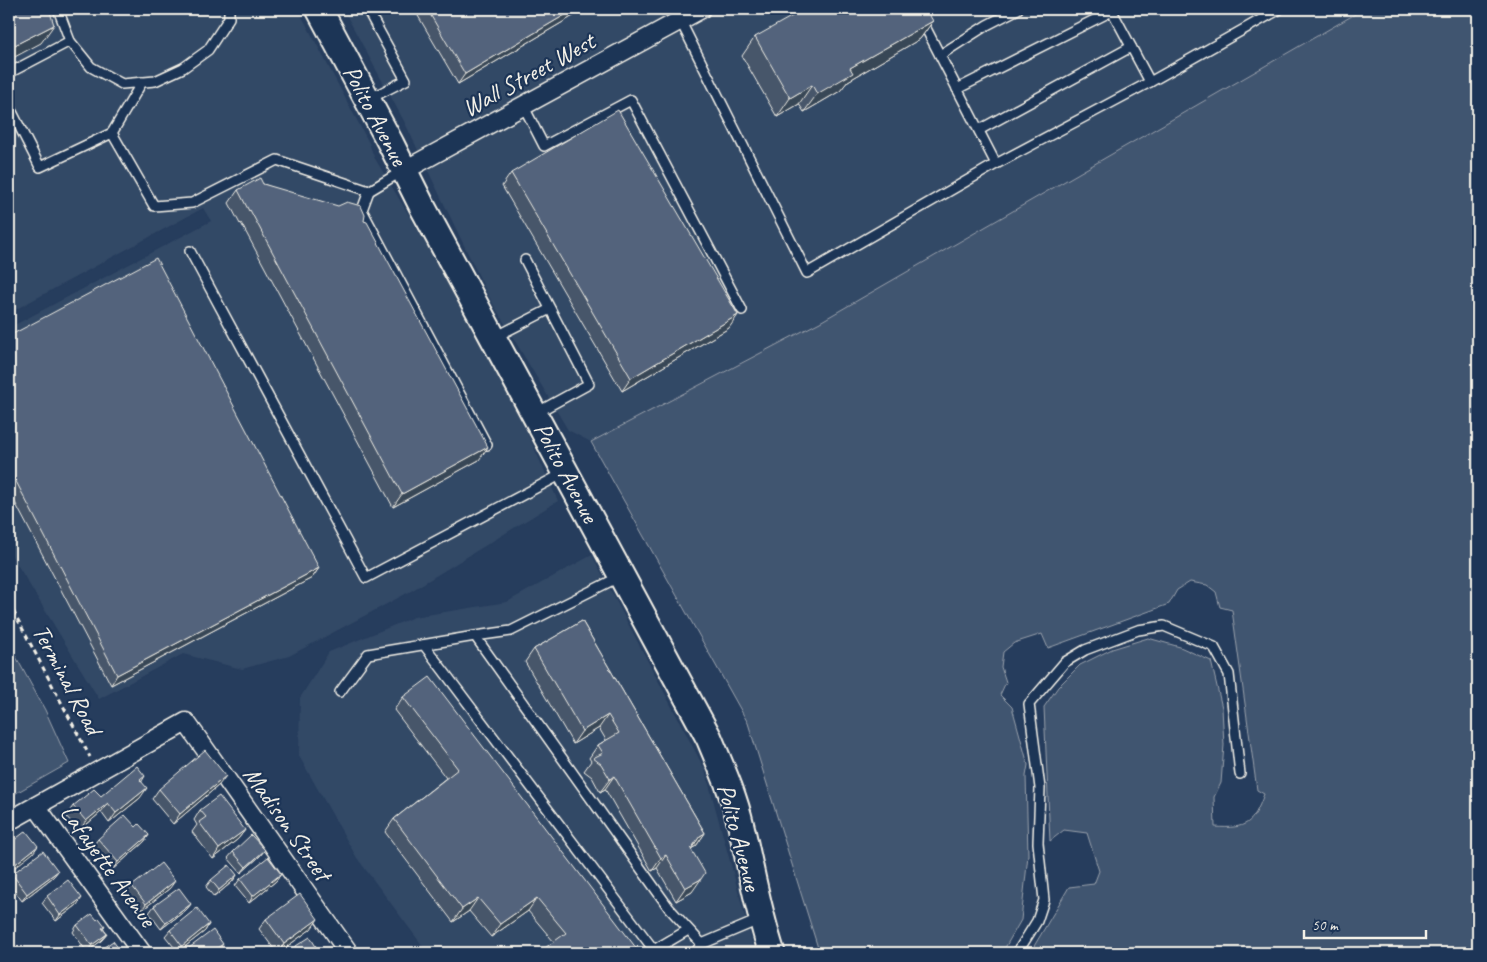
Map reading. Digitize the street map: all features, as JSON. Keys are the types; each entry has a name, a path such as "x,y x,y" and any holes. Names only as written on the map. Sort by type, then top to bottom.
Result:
{"street":[{"name":"Polito Avenue","path":"319,9 710,738 728,784 740,824 761,919 772,953"},
{"name":"Wall Street West","path":"405,170 701,9"},
{"name":"Madison Street","path":"97,771 186,722 349,953"},
{"path":"9,821 97,771"},
{"name":"Lafayette Avenue","path":"36,806 142,953"}],"lane":[{"path":"58,9 70,41 91,67 122,84 155,81 182,68 208,50 229,18 229,9"},
{"path":"367,9 406,80 368,100"},
{"path":"916,9 996,164"},
{"path":"940,55 987,25 1018,9"},
{"path":"680,20 807,273 996,164 1150,82 1280,9"},
{"path":"957,89 1111,10 1150,82"},
{"path":"9,74 70,41"},
{"path":"979,130 1131,47"},
{"path":"9,106 40,167 112,133 142,82"},
{"path":"524,105 544,146 631,100 742,310"},
{"path":"112,133 154,206 192,203 276,160 369,190"},
{"path":"405,170 369,190 362,210 487,445"},
{"path":"190,252 366,578 566,471"},
{"path":"525,260 589,384 535,413"},
{"path":"494,338 550,309"},
{"path":"340,692 368,654 511,631 622,576"},
{"path":"1017,953 1037,921 1044,900 1038,843 1040,788 1029,704 1065,662 1085,650 1138,630 1164,626 1214,647 1229,674 1240,774"},
{"path":"475,636 669,908 702,944"},
{"path":"424,645 654,950 688,930"},
{"path":"695,953 702,944 761,919"}],"path":[{"name":"Terminal Road","path":"9,602 97,771"}],"shaded area":[{"path":"9,9 298,9 369,143 374,157 444,274 521,419 558,501 411,591 289,656 242,669 183,654 99,699 9,551 9,328 211,221 203,208 9,313"},
{"path":"343,9 1364,9 820,322 591,442 568,430 489,297 404,121"},
{"path":"1364,9 1478,9 1478,953 1030,953 1069,887 1094,884 1099,871 1087,833 1064,830 1050,841 1044,707 1058,687 1080,665 1112,649 1148,638 1180,647 1211,661 1222,708 1224,745 1221,783 1214,797 1215,827 1242,825 1252,818 1260,804 1264,794 1257,790 1232,610 1220,607 1216,592 1207,585 1190,582 1177,590 1169,604 1048,648 1042,634 1014,643 1003,652 1001,667 1006,682 1000,695 1012,707 1028,765 1026,776 1028,855 1021,920 1002,953 821,953 748,723 591,442 820,322"},
{"path":"592,555 705,770 755,953 428,953 357,858 299,756 300,698 329,652 414,617 507,602"},
{"path":"9,644 45,710 69,763 9,797"}],"building":[{"path":"9,9 49,9 54,25 9,48"},
{"path":"427,9 575,9 465,74"},
{"path":"805,9 926,9 933,21 850,68 853,73 817,94 812,85 790,98 755,37"},
{"path":"618,110 738,315 631,378 511,173"},
{"path":"260,178 263,184 338,206 347,202 361,206 365,215 364,221 367,222 488,447 402,494 238,190"},
{"path":"156,258 319,568 117,675 9,468 9,336"},
{"path":"582,621 705,833 700,836 691,849 705,873 701,879 685,888 666,855 661,858 614,776 610,779 601,764 593,758 603,753 598,745 619,733 608,715 582,731 534,649"},
{"path":"430,677 640,953 538,953 566,933 537,898 500,924 478,898 462,909 394,819 458,769 403,697"},
{"path":"205,750 226,776 180,814 159,789"},
{"path":"137,766 145,776 140,780 147,788 116,813 108,803 86,821 73,806 94,789 101,796"},
{"path":"219,796 245,830 219,849 199,822 206,817 200,810"},
{"path":"125,815 136,827 139,824 149,835 118,862 98,839"},
{"path":"26,831 38,846 9,869 9,844"},
{"path":"251,835 265,850 246,867 233,852"},
{"path":"43,851 58,871 27,894 12,874"},
{"path":"268,857 281,874 253,896 240,879"},
{"path":"161,863 175,881 146,904 132,886"},
{"path":"229,865 237,875 219,890 211,880"},
{"path":"68,880 82,898 60,915 47,896"},
{"path":"179,888 191,904 166,923 154,906"},
{"path":"300,894 318,919 284,944 266,919"},
{"path":"197,908 209,924 182,946 170,930"},
{"path":"92,914 97,920 99,918 105,926 102,928 107,934 92,945 77,925"},
{"path":"213,930 223,944 210,953 186,953 185,951"},
{"path":"310,937 320,953 285,953"},
{"path":"9,941 13,948 9,951"},
{"path":"113,941 122,953 97,952"}]}
